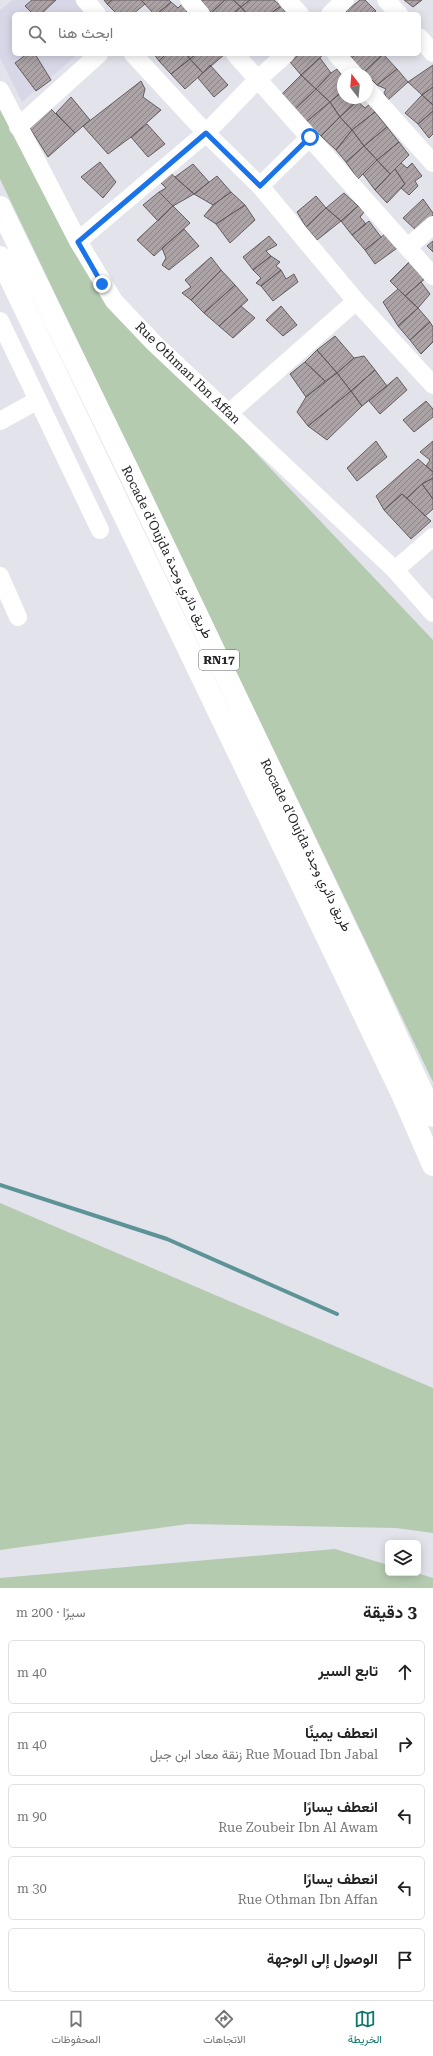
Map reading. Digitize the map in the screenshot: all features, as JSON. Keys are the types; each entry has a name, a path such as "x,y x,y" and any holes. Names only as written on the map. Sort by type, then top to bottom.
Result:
{"highway":[{"name":"Rocade d'Oujda طريق دائري وجدة","path":"0,207 128,470 369,976 433,1116"},
{"name":"Rocade d'Oujda طريق دائري وجدة","path":"0,257 341,965 403,1096 433,1165"}],"street":[{"path":"85,0 96,12"},
{"path":"189,0 199,12"},
{"path":"287,0 298,12"},
{"path":"332,12 345,0"},
{"path":"386,0 397,12"},
{"path":"421,39 433,53"},
{"path":"18,126 97,56"},
{"path":"135,56 206,133 260,186 356,301 433,385"},
{"path":"237,56 433,276"},
{"path":"78,242 206,133 257,80 284,56"},
{"path":"338,56 349,68"},
{"name":"Rue Othman Ibn Affan","path":"0,90 78,242 114,301 154,343 395,570 433,613"},
{"path":"373,96 433,163"},
{"path":"260,186 310,137"},
{"path":"408,247 433,225"},
{"path":"229,413 356,301"},
{"path":"0,321 100,530"},
{"path":"0,421 38,400"},
{"path":"395,570 433,537"},
{"path":"0,576 18,618"}],"shaded area":[{"path":"13,0 74,0 85,12 12,12 12,56 76,56 22,102 0,58 0,10"}],"green space":[{"path":"0,97 111,300 433,640 433,1082 0,179"},
{"path":"0,1203 433,1388 433,1533 396,1528 188,1524 0,1550"},
{"path":"335,1549 385,1564 385,1576 421,1576 421,1574 433,1578 433,1588 0,1588 0,1578"}],"building":[{"path":"32,0 56,0 43,12 31,12 25,6"},
{"path":"104,0 112,0 107,4"},
{"path":"112,0 141,0 145,4 135,12 115,12 107,4"},
{"path":"141,0 169,0 171,2 159,12 152,12"},
{"path":"201,0 225,0 212,12 210,12"},
{"path":"225,0 233,0 241,7 235,12 212,12"},
{"path":"233,0 250,0 241,7"},
{"path":"250,0 274,0 281,6 273,12 245,12 241,7"},
{"path":"360,0 365,0 376,11 347,12 346,11"},
{"path":"404,0 422,0 413,7"},
{"path":"171,2 178,8 183,3 188,10 186,12 159,12"},
{"path":"281,6 286,12 273,12"},
{"path":"241,7 245,12 235,12"},
{"path":"24,56 36,56 51,80 36,91 15,63"},
{"path":"155,56 164,56 159,61"},
{"path":"164,56 188,56 190,59 171,74 159,61"},
{"path":"194,56 223,56 203,73 190,59"},
{"path":"297,56 322,56 301,75 290,62"},
{"path":"354,56 381,56 368,68 359,68 351,59"},
{"path":"381,56 385,56 397,69 377,85 373,81 373,68 368,68"},
{"path":"320,58 331,73 316,89 301,75"},
{"path":"190,59 203,73 185,89 171,74"},
{"path":"210,65 228,85 214,97 198,78"},
{"path":"433,65 433,87 422,95 408,82"},
{"path":"337,69 337,96 330,102 316,89 331,73"},
{"path":"397,69 408,82 388,100 384,93 386,89 377,85"},
{"path":"301,75 316,89 295,109 282,94"},
{"path":"141,81 145,89 143,97 161,110 131,137 108,154 83,126"},
{"path":"433,87 433,105 422,95"},
{"path":"316,89 330,102 306,122 295,109"},
{"path":"422,95 433,105 433,111 418,124 405,113"},
{"path":"337,96 337,104 354,104 340,117 330,102"},
{"path":"71,97 90,120 75,133 56,113"},
{"path":"330,102 340,117 321,136 306,122"},
{"path":"354,104 360,104 365,108 370,104 375,112 352,130 340,117"},
{"path":"47,105 75,133 48,157 28,125"},
{"path":"433,111 433,134 429,138 418,124"},
{"path":"375,112 387,127 364,146 352,130"},
{"path":"340,117 352,130 336,150 321,136"},
{"path":"147,124 165,144 148,157 131,137"},
{"path":"387,127 399,142 377,160 364,146"},
{"path":"352,130 364,146 346,162 336,150"},
{"path":"399,142 409,155 390,174 377,160"},
{"path":"364,146 377,160 358,179 346,162"},
{"path":"377,160 390,174 375,190 363,174"},
{"path":"100,162 116,182 103,198 81,177"},
{"path":"401,163 407,168 412,163 422,176 415,181 418,186 409,195 401,188 405,184 395,169"},
{"path":"193,164 209,182 194,194 175,177"},
{"path":"395,169 405,184 387,203 375,190"},
{"path":"168,171 194,194 173,206 159,192 166,188 159,181"},
{"path":"217,176 231,192 213,205 194,194"},
{"path":"159,192 173,206 158,221 143,205"},
{"path":"231,192 245,205 216,224 204,216 213,205"},
{"path":"344,193 358,206 341,221 326,208"},
{"path":"316,196 326,208 306,227 297,212"},
{"path":"423,199 433,213 433,220 419,233 403,218"},
{"path":"245,205 255,220 230,243 216,224"},
{"path":"173,206 190,223 154,256 137,240"},
{"path":"358,206 365,211 360,217 366,224 352,235 341,221"},
{"path":"326,208 341,221 317,240 306,227"},
{"path":"369,221 381,237 365,250 352,235"},
{"path":"184,229 199,246 169,270 162,265 166,258 162,248"},
{"path":"390,230 400,246 375,264 365,250"},
{"path":"269,236 277,245 266,251 271,256 253,270 243,257"},
{"path":"433,241 433,252 427,246"},
{"path":"271,256 280,262 276,266 281,270 261,286 256,283 261,278 253,270"},
{"path":"211,257 221,270 191,300 182,293 191,287 185,280"},
{"path":"412,259 427,277 405,296 390,281"},
{"path":"221,270 235,285 204,313 191,300"},
{"path":"281,270 286,279 294,274 298,282 273,301 261,286"},
{"path":"421,282 430,294 418,308 405,296"},
{"path":"235,285 248,300 219,326 204,313"},
{"path":"398,289 418,308 398,326 383,302"},
{"path":"241,306 255,318 233,338 219,326"},
{"path":"281,306 297,325 283,336 266,320"},
{"path":"418,308 430,322 410,340 398,326"},
{"path":"430,322 433,327 433,342 421,354 410,340"},
{"path":"335,336 354,358 337,373 317,350"},
{"path":"317,350 337,373 325,381 305,362"},
{"path":"364,356 375,370 351,391 337,373 354,358"},
{"path":"305,362 325,381 306,397 290,374"},
{"path":"375,370 387,386 362,406 351,391"},
{"path":"337,373 351,391 308,426 297,412 306,397"},
{"path":"397,377 407,390 380,414 369,401"},
{"path":"351,391 362,406 327,440 308,426"},
{"path":"426,401 433,409 433,417 414,432 403,420"},
{"path":"376,441 387,457 357,481 347,468"},
{"path":"433,441 433,472 426,466 430,460 420,452"},
{"path":"418,459 433,472 433,478 422,484 407,498 402,494 384,510 376,496"},
{"path":"433,478 433,499 422,484"},
{"path":"422,484 433,499 433,509 425,516 407,498"},
{"path":"402,494 431,521 411,539 384,510"}],"waterway":[{"path":"0,1185 167,1239 337,1314"}],"route":[{"path":"102,284 78,242 206,133 260,186 310,137"}]}
